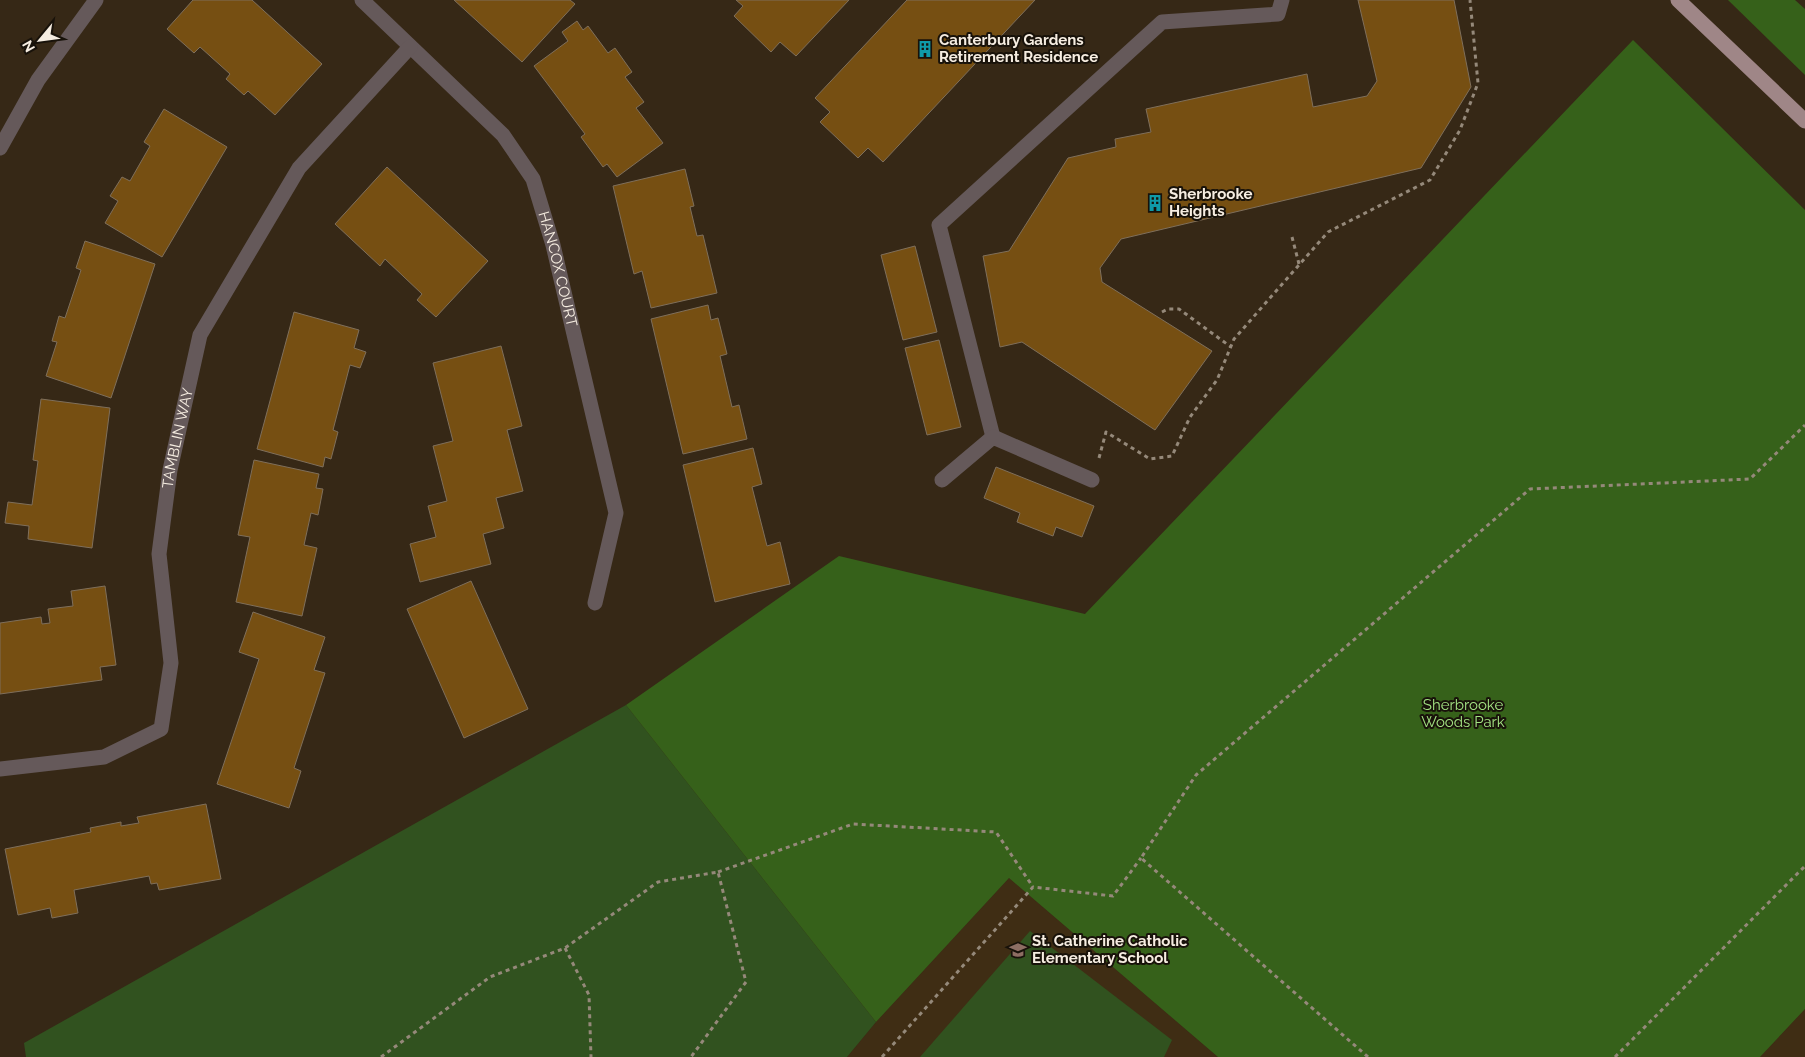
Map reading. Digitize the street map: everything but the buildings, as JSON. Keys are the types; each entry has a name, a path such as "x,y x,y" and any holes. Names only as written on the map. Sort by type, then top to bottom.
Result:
{"main road":[{"path":"1678,0 1805,121"}],"street":[{"path":"0,148 38,80 96,0"},
{"name":"HANCOX COURT","path":"362,0 503,135 533,179 553,246 616,513 595,603"},
{"path":"993,437 939,225 1162,22 1278,14 1282,0"},
{"name":"TAMBLIN WAY","path":"0,769 104,757 161,728 171,663 159,554 170,470 200,335 299,168 410,47"},
{"path":"993,437 1092,480"},
{"path":"942,480 993,437"}],"path":[{"path":"1092,480 1106,432 1150,459 1172,456 1190,416 1217,380 1234,339 1328,232 1430,180 1460,130 1478,83 1470,0"},
{"path":"1292,237 1299,264"},
{"path":"1162,312 1168,309 1179,309 1230,347"},
{"path":"381,1057 490,977 565,948 658,882 718,872 853,824 996,832 1033,887 1113,896 1141,858 1196,775 1530,489 1750,479 1805,425"},
{"path":"1141,858 1368,1057"},
{"path":"1615,1057 1805,866"},
{"path":"692,1057 746,982 718,872"},
{"path":"882,1057 1033,887"},
{"path":"565,948 589,995 591,1057"}],"shaded area":[{"name":"St. Catherine Catholic Elementary School","path":"1009,878 1218,1057 847,1057 876,1022"},
{"path":"1805,1009 1805,1057 1760,1057"}],"green space":[{"path":"1728,0 1795,0 1805,9 1805,75"},
{"name":"Sherbrooke Woods Park","path":"1633,40 1805,210 1805,1009 1760,1057 1218,1057 1009,878 876,1022 626,705 839,556 1085,614"},
{"path":"626,705 876,1022 847,1057 26,1057 24,1043"},
{"path":"1030,931 1172,1040 1164,1057 920,1057"}],"place":[{"name":"Canterbury Gardens Retirement Residence","path":"925,49"},
{"name":"Sherbrooke Heights","path":"1155,203"},
{"name":"St. Catherine Catholic Elementary School","path":"1018,950"}]}
